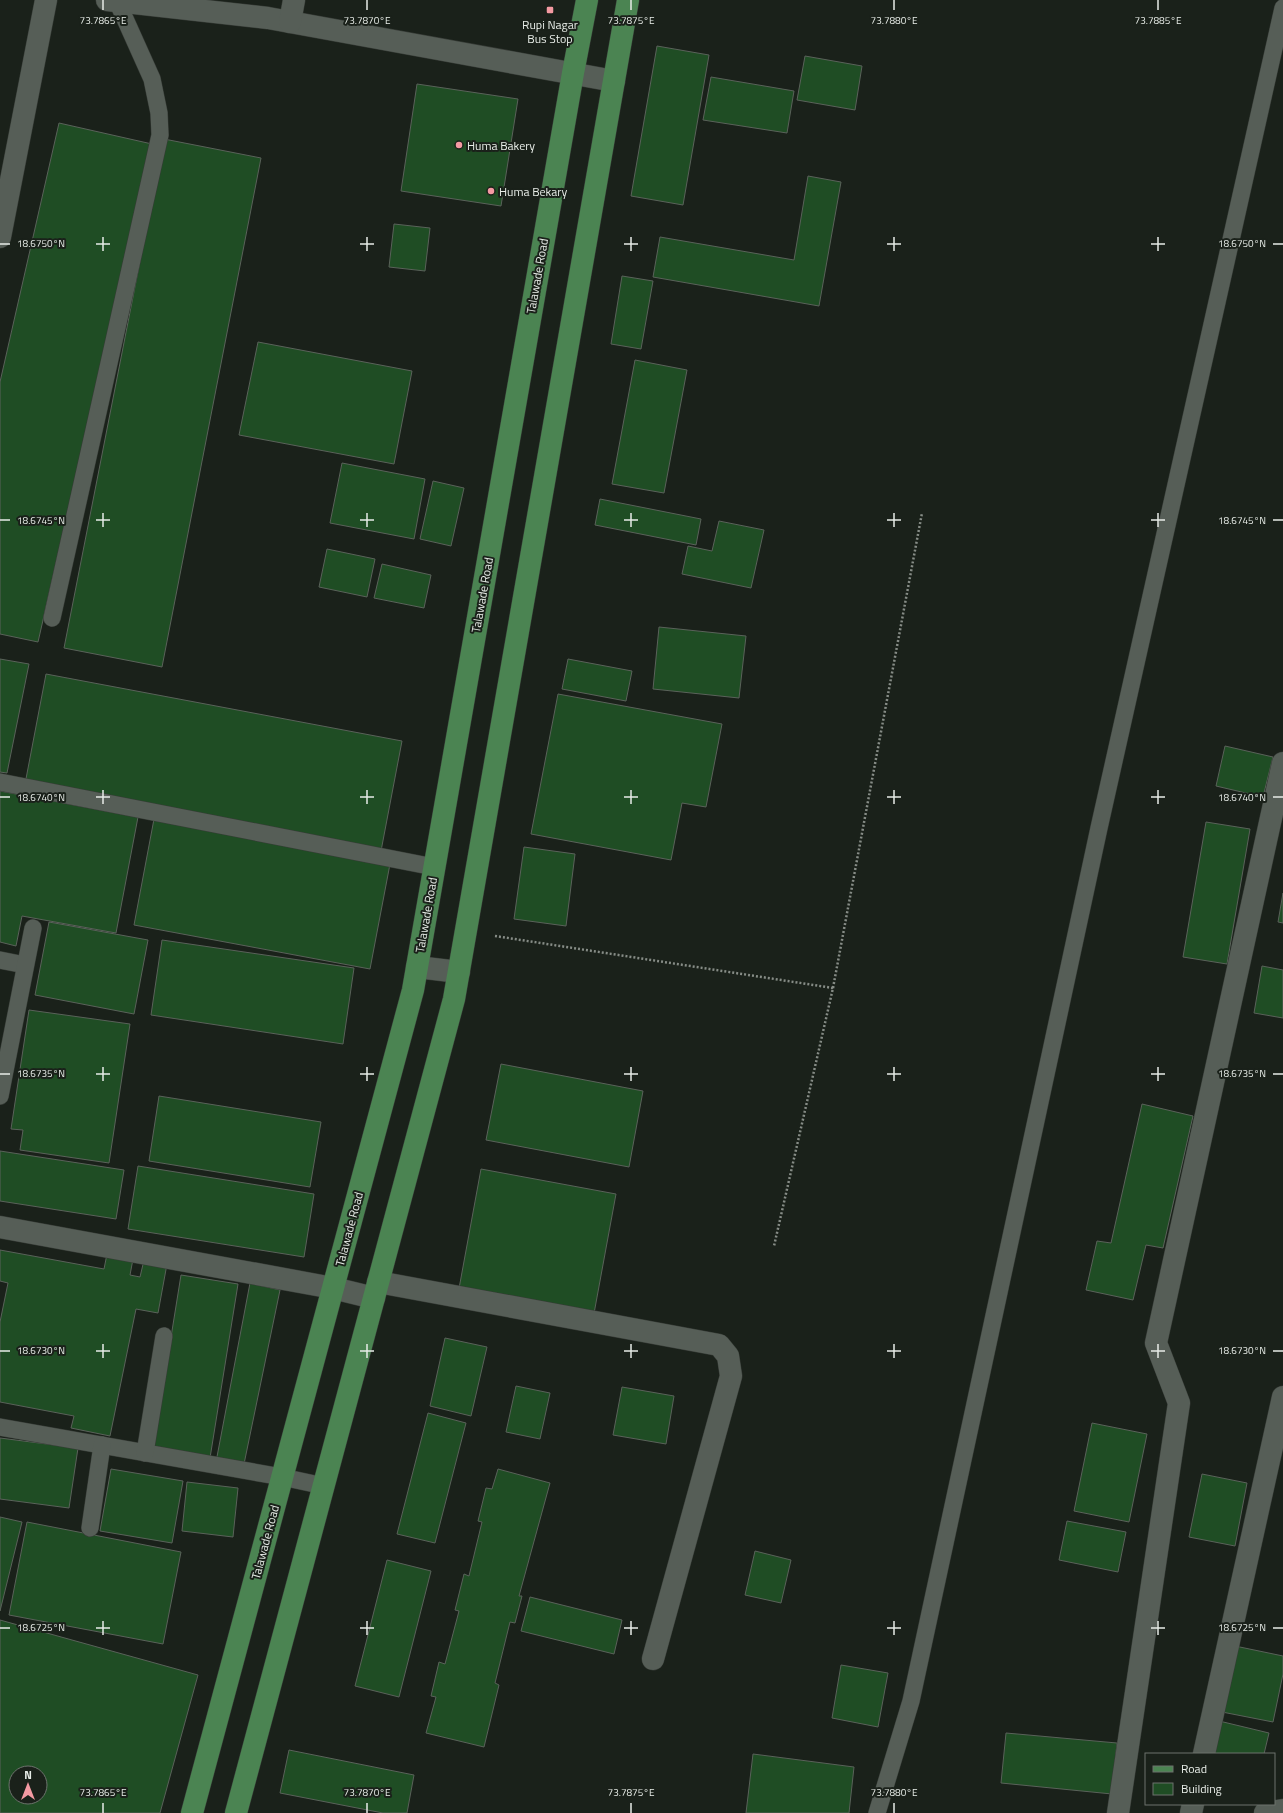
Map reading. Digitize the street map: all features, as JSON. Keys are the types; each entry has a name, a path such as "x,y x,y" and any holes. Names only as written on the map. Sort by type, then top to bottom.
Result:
{"main road":[{"name":"Talawade Road","path":"192,1813 411,998 573,72 587,0"},
{"path":"236,1813 454,999 628,0"}],"street":[{"path":"0,235 46,0"},
{"path":"290,22 294,0"},
{"path":"112,1 212,6 290,22 573,72 614,81"},
{"path":"1118,1813 1179,1403 1156,1342 1283,763"},
{"path":"417,967 459,972"},
{"path":"0,1227 332,1288 376,1290 719,1345 728,1356 731,1376 653,1659"},
{"path":"1204,1753 1283,1397"},
{"path":"1265,1813 1283,1810"}],"lane":[{"path":"52,618 160,135 159,113 152,79 112,1"},
{"path":"877,1813 911,1701 1099,828 1283,8"},
{"path":"0,782 434,868"},
{"path":"0,1096 33,928"},
{"path":"0,960 26,966"},
{"path":"145,1453 164,1336"},
{"path":"0,1426 282,1477 324,1486"},
{"path":"90,1528 102,1445"}],"path":[{"path":"774,1246 833,988 922,513"},
{"path":"467,931 833,988"}],"building":[{"path":"657,46 709,55 683,205 631,196"},
{"path":"805,56 862,66 855,110 797,100"},
{"path":"711,77 794,91 787,133 703,120"},
{"name":"Huma Bakery","path":"417,84 518,99 501,206 401,191"},
{"path":"59,123 152,144 38,642 0,634 0,382"},
{"path":"164,139 261,158 162,667 64,648"},
{"path":"808,176 841,182 819,306 653,277 660,237 794,260"},
{"path":"394,224 430,228 425,271 389,267"},
{"path":"622,276 653,281 641,349 611,344"},
{"path":"258,342 412,371 394,464 239,435"},
{"path":"635,360 687,370 664,493 612,484"},
{"path":"342,463 425,479 414,539 330,523"},
{"path":"433,481 464,488 451,546 420,539"},
{"path":"600,499 701,519 696,545 595,525"},
{"path":"719,521 764,530 751,588 682,574 688,546 712,551"},
{"path":"327,549 375,559 367,597 319,587"},
{"path":"382,564 431,575 424,608 374,598"},
{"path":"659,627 746,636 739,698 653,689"},
{"path":"0,659 29,664 7,773 0,772"},
{"path":"568,659 632,671 626,701 562,689"},
{"path":"46,674 402,741 381,851 25,784"},
{"path":"558,694 722,724 706,807 682,803 671,860 531,834"},
{"path":"1225,746 1273,757 1263,797 1216,786"},
{"path":"0,791 138,817 116,933 22,916 16,946 0,942"},
{"path":"154,819 390,864 370,969 134,925"},
{"path":"1206,822 1250,829 1227,964 1183,957"},
{"path":"524,847 575,854 566,926 514,919"},
{"path":"1283,893 1283,923 1278,922"},
{"path":"49,922 148,940 134,1014 35,995"},
{"path":"162,940 354,968 343,1044 151,1015"},
{"path":"1262,966 1283,970 1283,1018 1254,1013"},
{"path":"29,1010 130,1024 109,1163 20,1150 23,1130 11,1129"},
{"path":"501,1064 643,1091 629,1167 486,1140"},
{"path":"159,1096 321,1122 310,1187 149,1161"},
{"path":"1142,1104 1193,1116 1163,1248 1146,1245 1133,1300 1086,1290 1097,1241 1111,1243"},
{"path":"0,1151 124,1170 116,1219 0,1201"},
{"path":"138,1166 314,1194 304,1257 128,1229"},
{"path":"481,1169 616,1194 593,1319 458,1294"},
{"path":"0,1250 104,1269 107,1254 133,1259 130,1275 140,1277 144,1260 167,1264 158,1313 136,1309 110,1436 71,1428 74,1416 0,1402 0,1322 8,1283 0,1281"},
{"path":"181,1275 238,1284 210,1458 153,1449"},
{"path":"250,1283 280,1290 244,1464 216,1462"},
{"path":"445,1338 487,1347 471,1416 430,1406"},
{"path":"516,1386 550,1393 540,1439 506,1432"},
{"path":"622,1387 674,1396 666,1444 613,1435"},
{"path":"428,1413 466,1423 435,1543 397,1534"},
{"path":"1092,1423 1147,1434 1129,1522 1074,1511"},
{"path":"0,1438 78,1448 69,1508 0,1499"},
{"path":"111,1469 183,1481 172,1543 100,1531"},
{"path":"498,1469 550,1483 519,1596 522,1596 515,1623 510,1622 495,1683 499,1685 484,1747 426,1733 436,1697 431,1696 439,1662 445,1664 459,1611 455,1610 464,1574 469,1576 482,1522 478,1521 486,1488 492,1489"},
{"path":"1202,1474 1247,1483 1235,1546 1189,1537"},
{"path":"187,1482 238,1488 233,1537 182,1531"},
{"path":"0,1517 22,1522 0,1611"},
{"path":"1067,1521 1126,1532 1118,1572 1059,1560"},
{"path":"27,1522 181,1552 163,1644 9,1615"},
{"path":"755,1551 791,1560 781,1603 745,1595"},
{"path":"387,1560 431,1571 399,1697 355,1686"},
{"path":"530,1597 622,1620 614,1654 521,1631"},
{"path":"0,1620 198,1675 160,1813 0,1813"},
{"path":"1235,1646 1283,1656 1283,1674 1273,1722 1222,1712"},
{"path":"841,1665 888,1673 878,1727 832,1718"},
{"path":"1215,1720 1269,1733 1264,1753 1207,1753"},
{"path":"1006,1733 1117,1743 1112,1794 1001,1783"},
{"path":"289,1750 414,1775 407,1813 383,1813 280,1793"},
{"path":"753,1754 854,1767 849,1813 746,1813"}],"place":[{"name":"Rupi Nagar Bus Stop","path":"550,10"},
{"name":"Huma Bakery","path":"459,145"},
{"name":"Huma Bekary","path":"491,191"}]}
